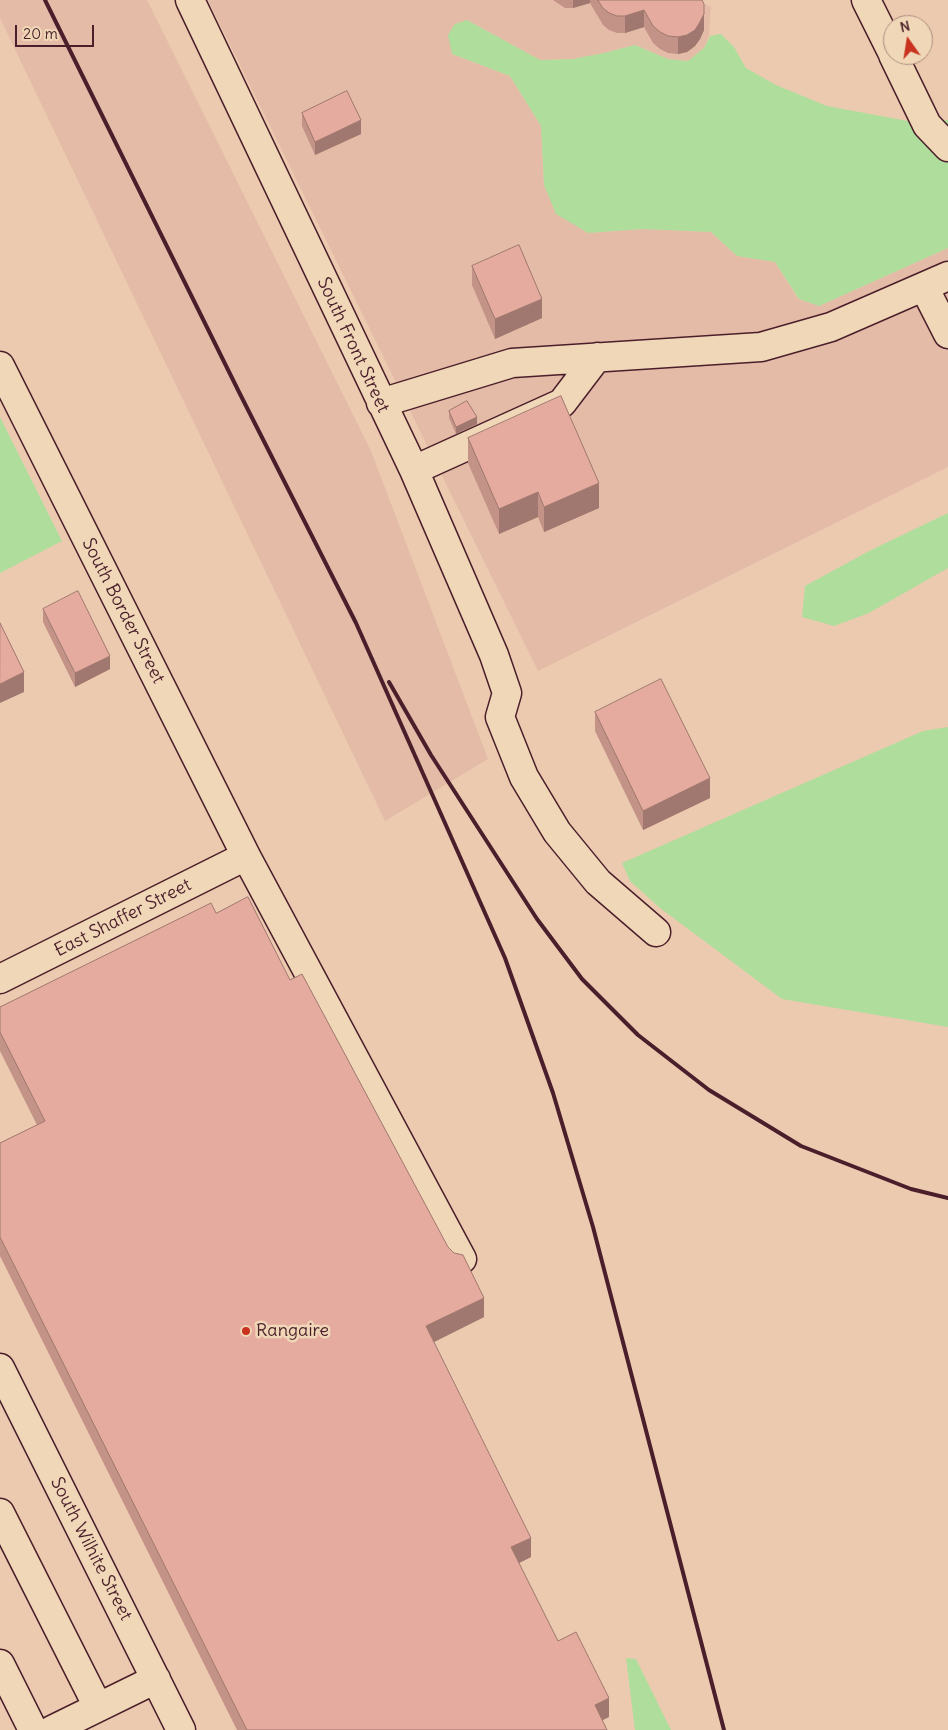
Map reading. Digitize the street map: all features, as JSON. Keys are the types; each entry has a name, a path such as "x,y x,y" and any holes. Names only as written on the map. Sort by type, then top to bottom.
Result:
{"street":[{"name":"South Front Street","path":"190,0 414,470 494,655 507,693 500,717 524,777 557,832 598,882 656,932"},
{"path":"866,0 883,35"},
{"path":"898,65 927,125 948,147"},
{"path":"381,403 512,363 761,347 831,327 936,281 948,334"},
{"path":"414,470 562,403 597,357"},
{"name":"South Border Street","path":"0,366 246,856 462,1258"},
{"name":"East Shaffer Street","path":"0,979 246,856"},
{"name":"South Wilhite Street","path":"0,1368 181,1730"},
{"path":"0,1513 98,1707"},
{"path":"0,1664 33,1730"},
{"path":"52,1730 156,1679"}],"shaded area":[{"path":"0,0 147,0 371,451 488,759 385,821 0,18"},
{"path":"208,0 697,0 711,7 709,36 704,48 688,61 668,59 635,45 573,59 540,60 467,20 452,54 510,76 541,126 544,185 588,233 643,229 711,232 737,256 775,262 798,299 819,306 948,248 948,467 538,671"}],"green space":[{"path":"467,20 540,60 573,59 635,45 668,59 688,61 704,48 710,36 721,34 734,47 746,68 776,85 827,106 913,122 948,120 948,248 819,306 799,299 775,262 737,256 711,232 643,229 588,233 556,214 544,185 541,126 510,76 452,54 448,35 455,24"},
{"path":"0,417 62,541 0,573"},
{"path":"948,513 948,568 869,613 834,626 802,617 805,586 869,551"},
{"path":"948,727 948,1027 782,999 660,908 630,881 622,863 923,731"},
{"path":"626,1658 636,1659 671,1730 635,1730"}],"building":[{"path":"598,0 702,0 704,14 695,30 687,35 678,37 668,36 653,26 644,10 625,16 617,16 603,8"},
{"path":"347,91 361,120 315,142 302,113"},
{"path":"519,245 542,299 495,319 472,266"},
{"path":"561,396 599,483 544,507 538,492 499,509 468,438"},
{"path":"467,401 477,417 456,427 449,411"},
{"path":"78,591 110,656 75,673 43,609"},
{"path":"0,623 24,672 0,684"},
{"path":"661,679 710,778 643,811 595,712"},
{"name":"Rangaire","path":"248,897 290,980 302,974 448,1247 454,1253 463,1255 484,1298 426,1326 531,1538 511,1547 558,1641 576,1632 609,1698 595,1705 607,1730 247,1730 0,1237 0,1143 45,1121 0,1032 0,1007 211,903 216,913"}],"railway":[{"path":"45,0 240,394 356,623 505,958 553,1093 593,1227 724,1730"},
{"path":"389,682 431,755 537,919 582,979 638,1035 709,1090 801,1146 911,1189 948,1198"}],"place":[{"name":"Rangaire","path":"246,1331"}]}
